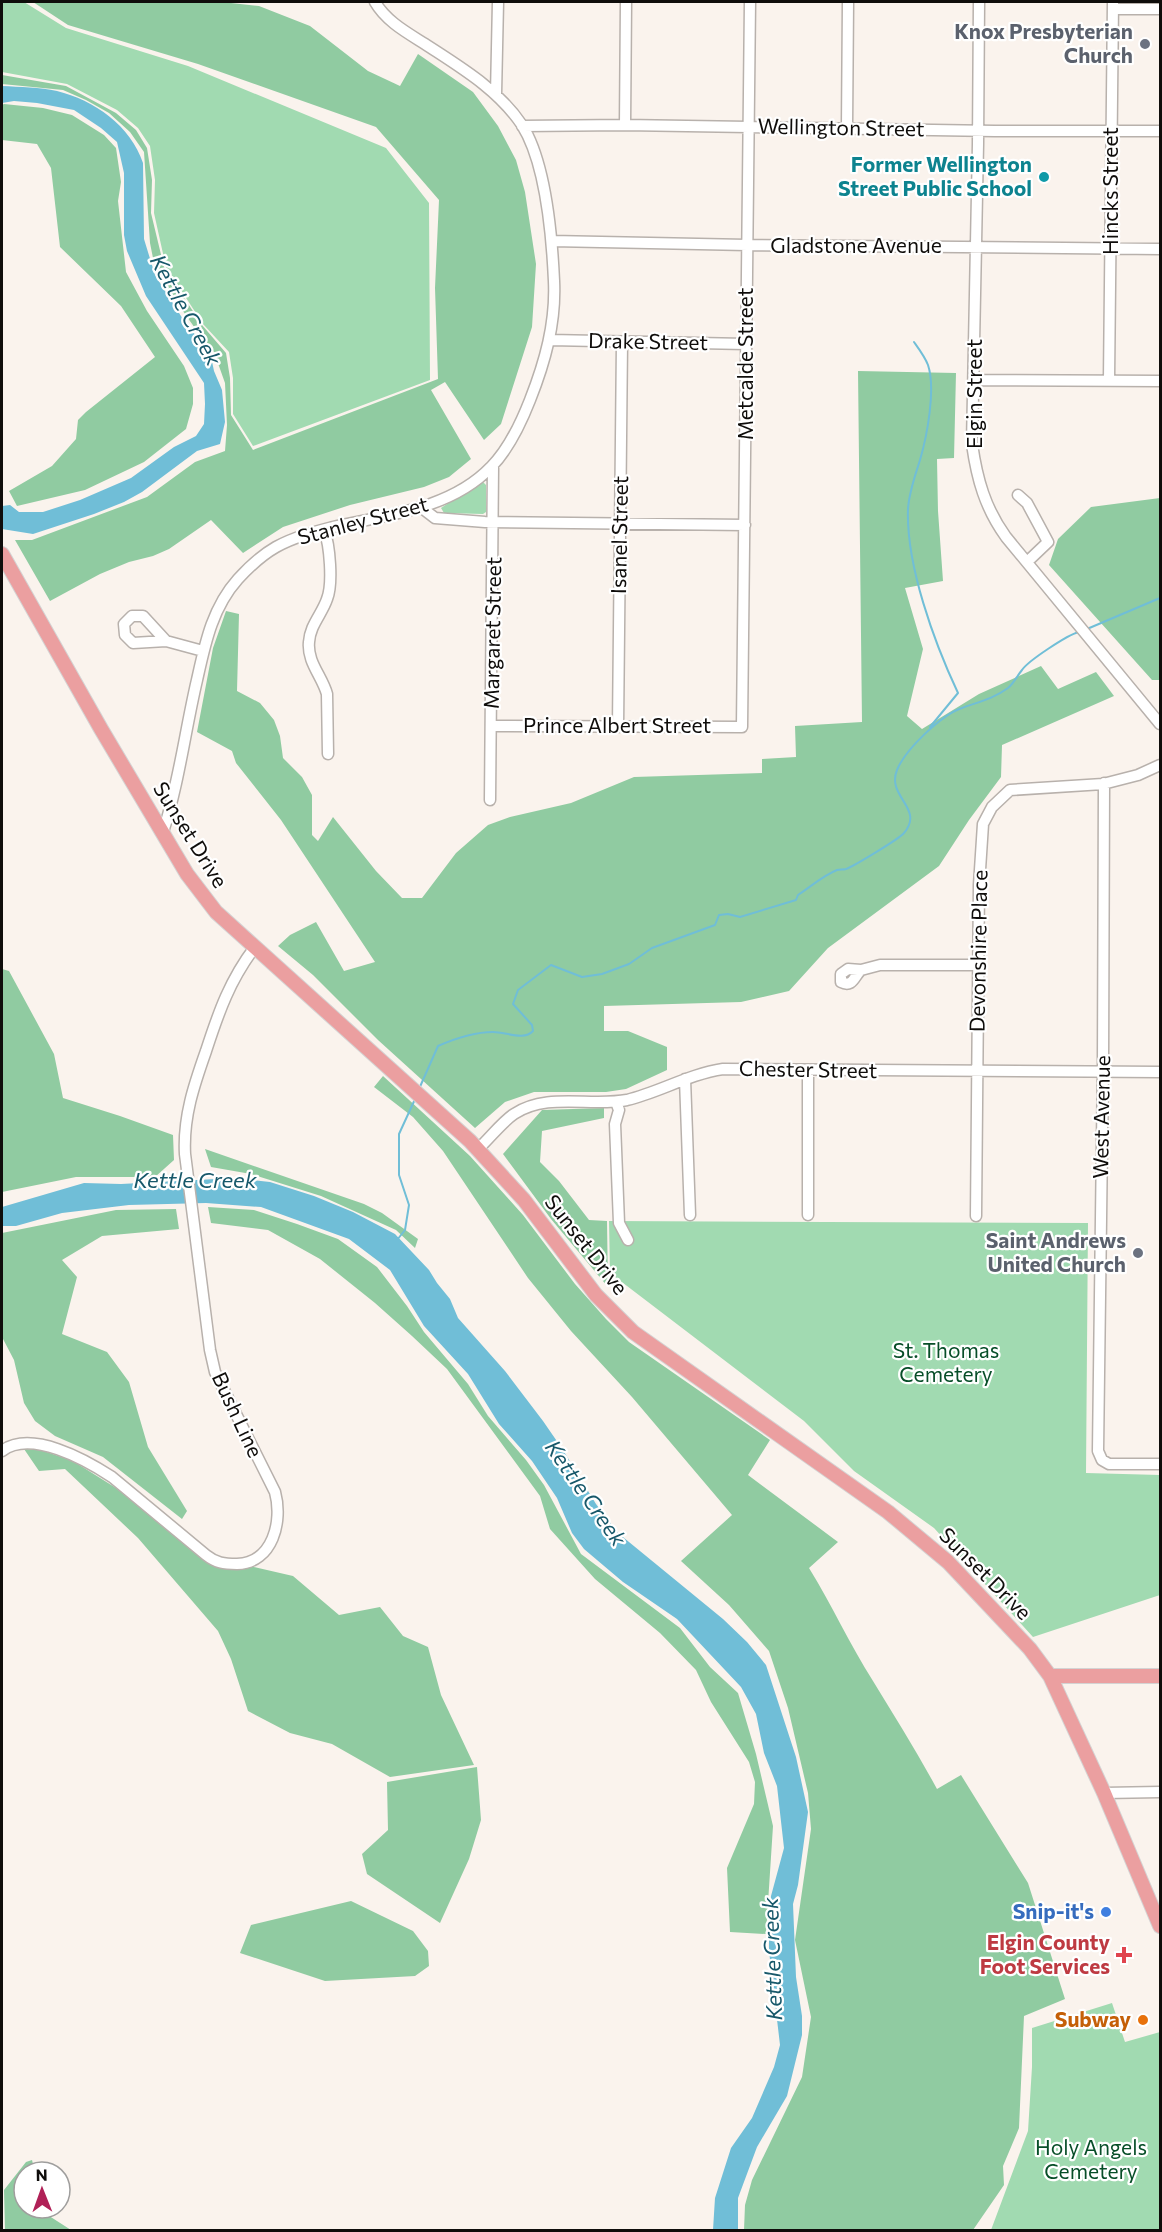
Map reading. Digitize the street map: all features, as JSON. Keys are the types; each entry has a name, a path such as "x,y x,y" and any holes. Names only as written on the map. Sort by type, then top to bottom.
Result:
{"main road":[{"name":"Sunset Drive","path":"2,554 101,729 187,874 206,901 239,935 478,1149 524,1200 596,1295 633,1332 888,1512 933,1549 989,1604 1030,1649 1050,1676 1104,1793 1161,1926"},
{"path":"1050,1676 1161,1676"}],"street":[{"name":"Stanley Street","path":"163,832 176,788 186,727 203,651 218,608 236,582 248,569 276,547 299,536 422,508 460,489 493,466 517,429 527,408 550,340 555,292 552,241 539,173 522,126 495,94 388,19 375,2"},
{"path":"495,94 498,2"},
{"path":"625,125 626,2"},
{"name":"Metcalde Street","path":"742,727 750,2"},
{"path":"847,127 848,2"},
{"name":"Elgin Street","path":"979,2 979,129 972,444 978,484 992,517 1161,724"},
{"path":"1113,5 1161,9"},
{"name":"Hincks Street","path":"1108,380 1113,5"},
{"name":"Wellington Street","path":"522,126 625,125 1161,131"},
{"name":"Gladstone Avenue","path":"552,241 1161,249"},
{"name":"Drake Street","path":"550,340 746,344"},
{"name":"Isanel Street","path":"618,727 622,342"},
{"path":"974,381 1161,381"},
{"name":"Margaret Street","path":"490,800 493,466"},
{"path":"1018,495 1027,503 1047,538 1046,546 1027,562"},
{"path":"422,508 435,518 494,522 745,525"},
{"path":"324,530 328,539 329,590 313,625 309,651 313,666 327,694 328,754"},
{"path":"166,641 203,651"},
{"name":"Prince Albert Street","path":"492,726 742,727"},
{"name":"Devonshire Place","path":"976,1216 977,965 983,824 992,807 1010,790 1104,783 1138,775 1161,765"},
{"name":"West Avenue","path":"1104,783 1098,1451 1102,1460 1109,1464 1161,1464"},
{"name":"Bush Line","path":"2,1451 17,1445 40,1445 98,1468 219,1563 248,1563 266,1549 277,1527 279,1514 277,1501 215,1372 210,1350 185,1154 184,1130 193,1088 227,990 255,947"},
{"path":"861,970 880,965 977,965"},
{"name":"Chester Street","path":"478,1149 514,1114 529,1107 552,1102 616,1102 642,1096 703,1072 723,1069 1161,1072"},
{"path":"808,1070 808,1215"},
{"path":"686,1078 690,1215"},
{"path":"616,1102 619,1110 615,1124 619,1223 628,1240"},
{"path":"1104,1793 1161,1792"}],"green space":[{"path":"2,2 24,2 66,28 188,66 386,148 429,203 430,380 253,446 233,414 233,378 229,352 203,324 166,267 154,213 155,180 150,146 138,128 117,110 67,84 2,72"},
{"path":"33,2 222,2 259,6 310,26 368,71 400,86 418,54 473,92 498,126 516,160 525,192 536,264 532,327 501,424 484,440 445,382 431,390 471,459 449,477 424,487 350,505 283,527 243,553 211,520 169,549 100,574 50,601 15,540 32,540 147,497 195,462 225,451 227,425 225,383 214,352 156,273 150,243 144,152 130,132 109,113 86,100 63,90 2,84 2,75 66,86 116,113 136,130 147,148 152,180 151,213 164,267 202,325 226,353 230,378 231,415 253,450 438,379 435,288 439,200 376,127 198,64 68,25"},
{"path":"2,105 43,108 72,115 104,135 116,148 121,182 118,201 126,272 147,311 184,366 193,388 193,404 186,429 144,462 85,490 17,506 9,491 52,466 76,439 78,420 155,357 121,306 60,247 51,168 37,144 2,140"},
{"path":"858,371 956,373 954,458 937,459 943,581 905,588 923,649 907,716 922,729 979,694 1041,666 1058,689 1096,672 1114,696 1002,745 1001,777 939,866 828,948 789,991 741,1002 604,1006 604,1031 628,1031 667,1047 667,1070 626,1089 606,1092 534,1092 505,1102 475,1128 378,1040 313,975 278,946 290,935 316,922 344,971 375,962 281,820 236,763 232,751 197,732 213,648 226,611 239,614 237,691 260,703 274,720 280,736 283,758 302,777 312,795 312,835 318,841 333,817 376,871 402,898 422,898 456,853 488,825 510,817 571,803 634,777 762,773 762,759 796,757 795,726 862,722"},
{"path":"482,481 486,485 486,512 483,514 444,513 441,508"},
{"path":"1160,498 1160,680 1152,680 1049,565 1058,539 1091,507"},
{"path":"2,969 9,971 54,1054 63,1098 173,1135 174,1160 155,1177 76,1177 2,1192"},
{"path":"383,1076 470,1156 523,1215 575,1284 629,1342 770,1440 748,1475 838,1542 809,1568 937,1789 961,1775 1028,1883 1065,1999 1024,2016 1019,2128 1003,2166 1004,2185 973,2230 744,2230 745,2205 752,2180 802,2077 811,2017 795,1940 811,1829 808,1793 788,1708 769,1651 729,1605 681,1561 732,1515 632,1397 571,1331 528,1278 443,1151 413,1117 374,1087"},
{"path":"604,1108 604,1118 542,1131 540,1162 559,1181 589,1220 607,1221 608,1287 551,1219 503,1154 542,1110"},
{"path":"205,1149 364,1204 382,1213 418,1239 415,1248 396,1230 321,1196 251,1174 211,1167"},
{"path":"208,1207 254,1210 297,1224 338,1239 377,1267 424,1332 468,1384 488,1416 544,1485 581,1554 680,1628 710,1667 738,1693 756,1754 773,1826 766,1934 730,1932 727,1868 754,1804 755,1782 749,1762 711,1702 696,1670 660,1633 595,1579 550,1529 540,1496 447,1369 375,1303 320,1259 268,1230 211,1223"},
{"path":"176,1209 179,1229 102,1236 62,1260 77,1277 62,1334 107,1352 129,1382 148,1447 187,1511 182,1519 103,1457 55,1436 35,1421 24,1403 14,1360 2,1337 2,1233 116,1210"},
{"name":"St. Thomas Cemetery","path":"609,1221 1088,1223 1086,1473 1160,1475 1160,1595 1033,1637 934,1528 854,1471 804,1421 610,1273"},
{"path":"24,1449 41,1450 73,1461 116,1488 216,1565 245,1565 293,1576 339,1615 380,1607 403,1636 428,1647 441,1695 474,1765 390,1777 332,1744 290,1733 248,1711 231,1659 218,1631 138,1538 65,1469 39,1471"},
{"path":"477,1767 481,1820 469,1859 440,1923 367,1874 362,1854 388,1830 387,1782"},
{"path":"351,1901 413,1931 428,1951 429,1966 415,1976 325,1981 240,1953 251,1925"},
{"name":"Holy Angels Cemetery","path":"1112,2003 1125,2042 1160,2032 1160,2230 991,2230 1028,2131 1032,2028"},
{"path":"12,2180 12,2220 55,2220 71,2230 5,2230 4,2190"}],"water":[{"name":"Kettle Creek","path":"2,86 44,89 71,95 109,116 130,137 143,163 144,239 155,275 186,324 210,352 214,371 222,390 225,422 220,444 197,451 142,492 94,514 33,534 2,529 2,506 10,505 19,512 43,512 80,500 131,478 174,447 196,436 204,424 204,383 146,296 127,251 124,235 124,173 117,142 74,110 37,103 14,101 2,103"},
{"name":"Kettle Creek","path":"235,1178 270,1182 314,1196 353,1212 395,1234 429,1270 450,1299 458,1318 505,1371 543,1421 596,1504 618,1533 723,1619 747,1642 766,1665 796,1757 808,1812 798,1885 793,1904 796,1977 802,2016 802,2035 787,2096 757,2147 738,2198 738,2230 713,2230 715,2198 731,2148 752,2118 774,2067 780,2045 769,1951 769,1924 771,1896 784,1848 777,1786 764,1753 756,1714 741,1687 677,1619 623,1582 584,1549 572,1533 557,1498 532,1461 499,1424 468,1374 424,1326 390,1270 349,1239 261,1207 206,1203 129,1205 62,1213 16,1226 2,1226 2,1207 84,1183 121,1184"}],"waterway":[{"path":"914,342 928,365 931,399 925,438 912,484 908,509 909,531 923,603 958,693 930,727"},
{"path":"1087,629 1160,598"},
{"path":"419,1089 438,1046 479,1033 493,1032 520,1036 533,1031 532,1025 513,1004 518,990 551,965 582,977 602,974 629,964 652,948 715,925 719,915 728,914 740,917 796,900 798,895 827,875 851,867 894,841 904,833 910,816 896,788 897,770 916,743 934,725 954,712 991,698 1008,688 1032,661 1057,643 1079,632"},
{"path":"397,1240 405,1230 409,1205 399,1175 399,1134 416,1097"}],"place":[{"name":"Knox Presbyterian Church","path":"1145,44"},
{"name":"Former Wellington Street Public School","path":"1044,177"},
{"name":"Saint Andrews United Church","path":"1138,1253"},
{"name":"Snip-it's","path":"1106,1912"},
{"name":"Elgin County Foot Services","path":"1124,1955"},
{"name":"Subway","path":"1143,2020"}]}
